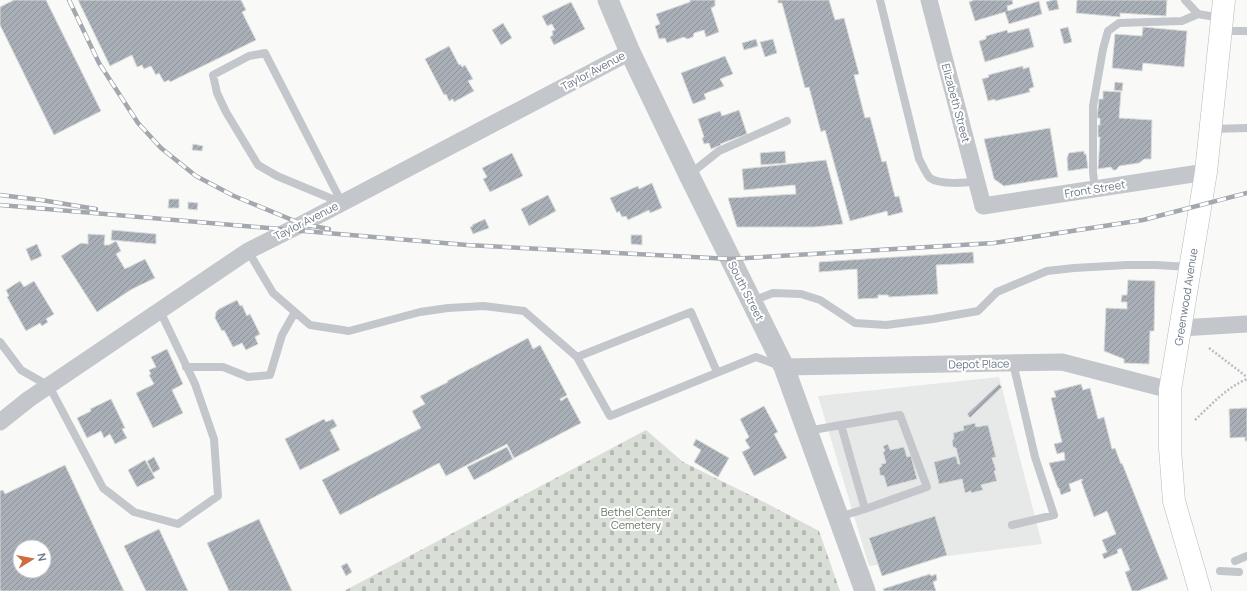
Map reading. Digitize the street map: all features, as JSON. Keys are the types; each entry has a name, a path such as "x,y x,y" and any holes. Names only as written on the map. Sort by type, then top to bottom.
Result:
{"main road":[{"name":"Greenwood Avenue","path":"1200,591 1174,501 1170,448 1170,390 1206,172 1223,16"}],"street":[{"name":"South Street","path":"608,0 630,52 784,367 865,591"},
{"name":"Elizabeth Street","path":"929,0 984,206"},
{"name":"Taylor Avenue","path":"0,422 29,399 248,251 630,52"},
{"name":"Front Street","path":"984,206 1206,172"},
{"path":"1181,328 1247,324"},
{"name":"Depot Place","path":"784,367 1062,362 1170,390"}],"lane":[{"path":"880,0 920,158 929,177 939,182 977,181"},
{"path":"1185,0 1198,14"},
{"path":"1095,189 1093,172 1093,106 1103,49 1108,31 1119,23 1182,21 1198,14 1223,16 1247,31"},
{"path":"265,53 342,203 278,176 258,164 226,112 217,93 213,75 249,56 265,53"},
{"path":"689,175 718,151 786,122"},
{"path":"1211,129 1247,128"},
{"path":"248,251 273,293 310,325 349,331 420,312 448,308 484,306 524,311 577,357 610,416 756,356 784,367"},
{"path":"751,302 773,293 801,294 820,300 840,315 855,323 886,325 978,311 997,292 1047,271 1127,265 1191,267"},
{"path":"0,342 21,370 49,386 103,488 134,512 178,524 218,496 214,439 195,384 160,311"},
{"path":"186,367 223,367 248,378 270,374 282,335 295,312"},
{"path":"577,357 691,312 717,372"},
{"path":"1012,525 1054,515 1035,457 1013,363"},
{"path":"807,431 900,415 927,487 838,518"},
{"path":"841,425 865,509"},
{"path":"1235,561 1247,556"},
{"path":"1220,571 1239,572"}],"path":[{"path":"1195,420 1226,390 1247,378 1209,348"}],"shaded area":[{"path":"999,377 1042,544 869,566 818,396"}],"green space":[{"name":"Bethel Center Cemetery","path":"646,430 683,462 819,531 840,591 344,591"}],"building":[{"path":"14,0 46,0 101,111 54,135 0,25 0,7"},
{"path":"78,0 241,0 246,10 242,12 256,40 170,82 169,80 164,82 159,73 156,75 151,66 144,69 142,65 137,67 132,55 110,66"},
{"path":"690,0 715,0 715,6 711,8 719,32 706,37 704,30 694,33 693,37 687,39 684,37 667,43 665,38 659,39 655,26 660,24 656,14 690,2"},
{"path":"778,0 829,0 835,20 844,18 859,74 854,75 865,118 870,117 882,162 886,161 895,197 899,196 903,212 888,216 887,211 850,221 825,130 821,132 809,87 805,88 782,3 778,3"},
{"path":"974,0 1012,0 1013,4 1007,6 1008,11 1039,1 1042,14 1009,24 1005,12 975,21 969,2"},
{"path":"1057,0 1059,9 1049,11 1046,2"},
{"path":"1077,0 1167,0 1166,16 1120,13 1120,17 1076,13"},
{"path":"571,2 585,29 554,45 550,37 553,35 552,31 555,30 552,24 547,26 542,16"},
{"path":"503,23 512,38 501,45 492,30"},
{"path":"1068,27 1072,42 1064,44 1060,29"},
{"path":"1143,27 1187,31 1184,67 1143,63 1142,71 1112,68 1115,34 1142,36"},
{"path":"1029,28 1034,47 985,62 979,41 986,39 986,36 1007,30 1008,33"},
{"path":"756,39 758,46 744,50 742,43"},
{"path":"773,39 777,53 765,57 760,42"},
{"path":"449,46 459,65 460,64 462,67 465,65 473,79 468,81 474,91 454,102 453,99 449,101 446,94 444,95 425,59"},
{"path":"725,56 733,74 720,79 724,86 704,94 706,99 693,104 681,73"},
{"path":"1023,66 1023,69 1029,67 1034,87 1029,89 1030,92 995,101 995,99 988,101 982,79 989,77 988,75"},
{"path":"1115,82 1123,83 1122,91 1114,90"},
{"path":"1103,91 1121,92 1119,118 1152,120 1151,159 1144,159 1139,163 1119,166 1116,170 1113,170 1111,167 1098,169 1100,137 1098,137 1098,125 1100,125 1100,118 1097,118 1099,99 1103,99"},
{"path":"739,110 747,134 711,149 709,143 704,144 702,138 704,137 698,119 720,111 722,116"},
{"path":"1050,128 1058,177 1004,186 994,179 984,139"},
{"path":"193,144 203,146 202,151 192,150"},
{"path":"785,151 786,163 761,165 760,153"},
{"path":"1084,151 1084,154 1086,154 1088,168 1068,171 1067,158 1069,153"},
{"path":"512,153 523,176 490,192 483,179 487,177 482,168"},
{"path":"826,160 843,224 815,227 737,227 728,198 796,194 795,185 744,190 742,169"},
{"path":"652,183 662,208 650,213 649,210 628,220 626,216 622,217 619,211 617,213 610,198 638,186 639,189"},
{"path":"548,195 556,211 529,226 521,209"},
{"path":"169,199 179,199 179,208 168,208"},
{"path":"188,202 198,203 197,210 188,209"},
{"path":"485,219 489,228 473,234 470,227"},
{"path":"112,230 156,234 156,244 111,240"},
{"path":"88,234 105,235 104,245 109,245 116,241 121,251 116,254 125,269 145,259 155,278 132,289 97,312 61,256 81,243 88,244"},
{"path":"631,235 642,235 642,245 631,244"},
{"path":"37,244 42,256 31,261 26,249"},
{"path":"973,252 974,263 936,265 938,294 889,297 888,295 878,295 878,298 858,299 857,269 819,272 819,262"},
{"path":"1128,280 1155,281 1154,331 1150,331 1149,364 1124,363 1124,359 1104,351 1106,308 1127,309 1127,302 1121,302 1122,295 1127,295"},
{"path":"20,281 24,287 34,281 54,314 46,319 48,322 42,326 40,323 26,331 7,297 9,296 6,290"},
{"path":"237,300 240,306 242,305 247,316 250,314 260,334 255,337 258,344 246,350 242,343 233,347 224,330 222,331 215,318 216,312 219,309"},
{"path":"528,338 533,349 540,345 567,395 560,399 561,401 567,397 581,423 514,458 507,444 446,476 439,463 340,515 322,480 421,428 412,411 425,404 420,396"},
{"path":"167,349 183,384 172,390 183,413 153,428 136,393 154,384 149,375 151,374 149,370 156,367 151,357"},
{"path":"999,384 1002,387 970,418 967,414"},
{"path":"1081,384 1083,390 1090,388 1098,419 1104,417 1112,449 1115,448 1121,464 1122,463 1168,579 1138,591 1132,591 1125,572 1130,570 1121,548 1117,550 1118,553 1104,559 1102,554 1107,552 1102,540 1116,534 1107,511 1094,517 1081,481 1083,480 1082,479 1069,484 1071,491 1061,495 1049,463 1065,460 1064,452 1057,454 1054,444 1062,442 1051,398 1056,397 1054,391"},
{"path":"111,399 125,428 122,429 127,438 115,444 110,434 104,438 101,431 87,438 77,418 91,411 90,409"},
{"path":"764,406 778,432 774,434 787,458 754,476 742,452 750,448 745,440 749,437 740,419"},
{"path":"1247,408 1247,441 1245,441 1245,437 1230,438 1229,409"},
{"path":"324,419 326,422 333,419 337,426 330,430 340,450 300,470 285,439"},
{"path":"975,423 976,427 988,425 996,457 992,458 996,470 994,471 997,481 981,485 983,490 971,493 971,491 965,493 962,479 939,484 934,462 956,456 958,464 960,464 956,448 953,447 953,433 964,430 963,426"},
{"path":"696,439 729,458 718,477 694,462 701,450 693,445"},
{"path":"888,444 890,450 904,447 907,457 911,456 917,479 887,487 884,476 880,475 879,468 882,466 881,464 886,463 883,446"},
{"path":"507,447 513,459 474,480 467,467"},
{"path":"154,457 160,469 153,473 147,461"},
{"path":"145,460 155,478 137,487 128,470"},
{"path":"65,465 124,591 0,591 0,491 3,490 5,494"},
{"path":"935,516 947,555 882,576 869,538"},
{"path":"259,519 292,591 229,591 207,543"},
{"path":"159,529 188,591 146,591 124,546"},
{"path":"347,563 352,572 346,576 341,566"},
{"path":"930,574 931,576 936,574 937,580 933,582 936,591 884,591 883,589"}],"railway":[{"path":"69,0 99,63 138,123 161,148 196,176 234,196 302,224 329,229"},
{"path":"0,205 467,245 730,259 994,243 1143,220 1247,193"},
{"path":"0,195 96,209"}]}
